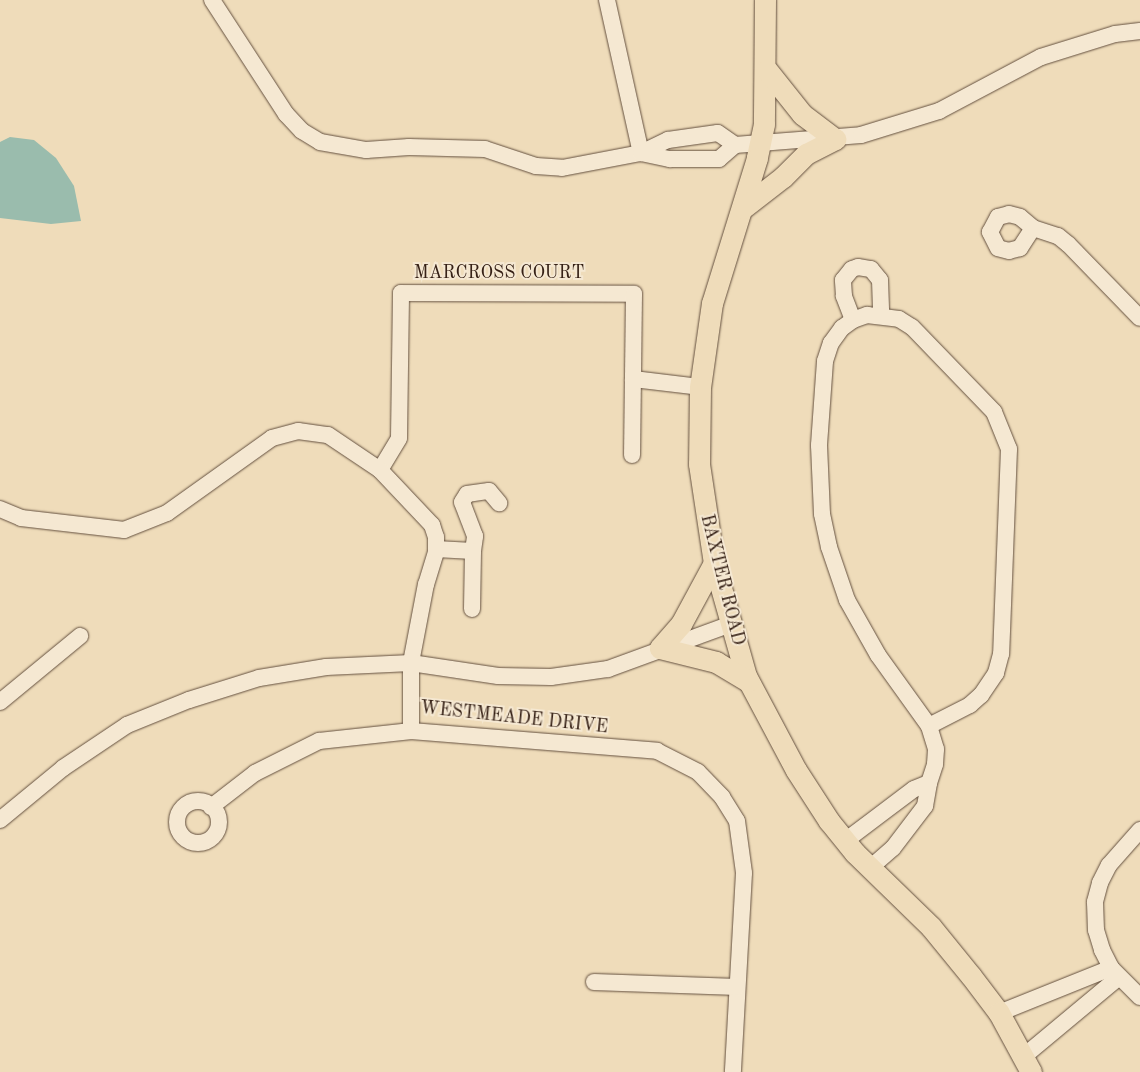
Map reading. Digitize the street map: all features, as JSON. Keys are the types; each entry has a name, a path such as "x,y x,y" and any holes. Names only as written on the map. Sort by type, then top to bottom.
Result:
{"main road":[{"name":"BAXTER ROAD","path":"766,0 767,70 760,144 743,208 712,303 700,387 699,464 714,562 748,681 796,770 829,821 870,868 931,927 999,1013 1027,1064"},
{"path":"743,208 783,177 806,154 835,139 802,114 767,70"},
{"path":"714,562 680,624 660,648 716,662 748,681"}],"street":[{"path":"212,0 286,114 302,131 320,142 366,150 409,147 485,149 536,166 562,168 641,153 668,140 718,133 735,145 835,139 860,135 939,112 1040,57 1115,34 1140,31"},
{"path":"607,0 641,153"},
{"path":"641,153 670,158 719,159 735,145"},
{"path":"1032,228 1058,236 1068,244 1140,318"},
{"path":"852,320 844,296 843,280 858,267 872,269 880,280 882,314"},
{"name":"MARCROSS COURT","path":"380,470 399,438 401,293 634,294 632,455"},
{"path":"870,868 893,848 925,806 929,783 933,776 936,749 929,726 861,628 844,591 822,514 819,445 825,361 831,343 852,320 882,314 899,319 912,327 994,412 1009,449 1001,654 996,674 981,696 970,705 929,726"},
{"path":"633,379 700,387"},
{"name":"WESTMEADE DRIVE","path":"0,509 21,518 124,530 146,524 167,513 272,438 298,431 328,435 380,470 432,525 436,549 410,663 410,732 657,751 698,772 722,796 738,821 742,845 734,1072"},
{"path":"472,609 475,536 462,502 467,494 478,490 489,491 499,503"},
{"path":"436,549 473,551"},
{"path":"0,820 63,768 127,725 189,700 259,678 307,670 410,663 498,676 551,677 608,670 660,648 731,624"},
{"path":"0,702 80,636"},
{"path":"211,807 255,773 319,741 410,732"},
{"path":"846,841 914,790 929,783"},
{"path":"1140,830 1109,865 1100,883 1095,902 1096,930 1115,973 1140,997"},
{"path":"999,1013 1115,973"},
{"path":"1027,1064 1115,973"},
{"path":"594,982 737,987"}],"shaded area":[{"path":"10,137 34,140 56,158 74,186 81,221 51,224 0,218 0,142"}]}
